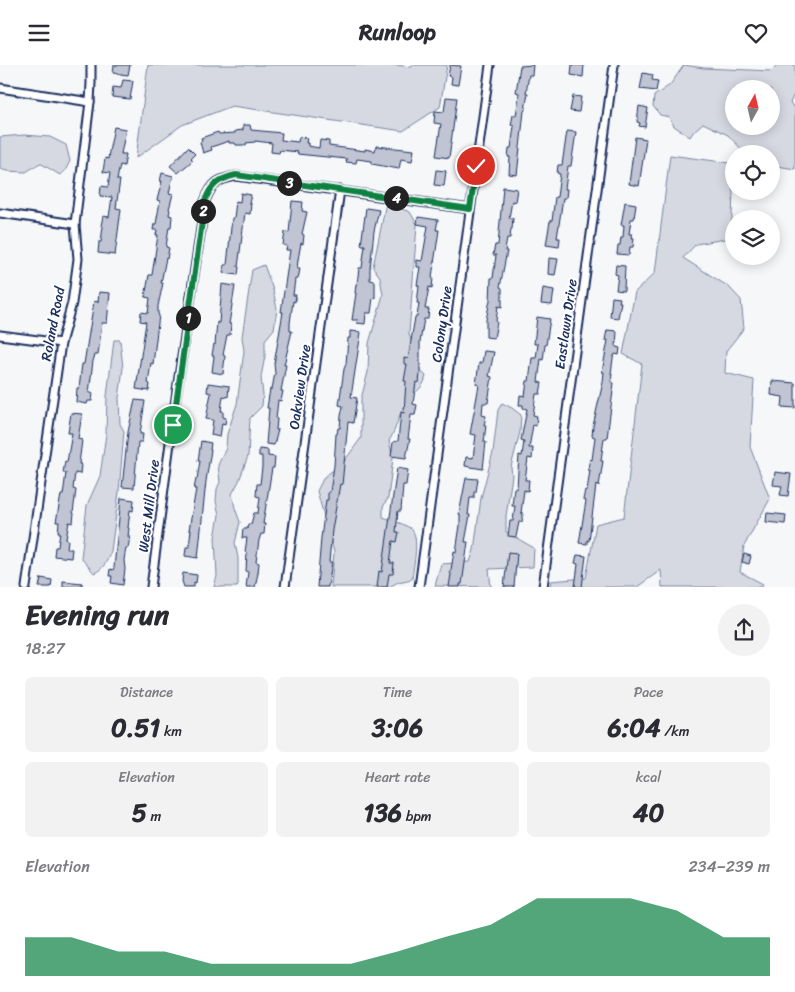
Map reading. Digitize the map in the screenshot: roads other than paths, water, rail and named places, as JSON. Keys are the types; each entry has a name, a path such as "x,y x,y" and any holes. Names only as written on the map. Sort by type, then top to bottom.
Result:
{"street":[{"name":"Roland Road","path":"26,587 61,343 72,303 78,259 75,224 92,83 90,65"},
{"name":"Colony Drive","path":"419,587 490,65"},
{"name":"Eastlawn Drive","path":"543,587 614,65"},
{"path":"0,88 90,102"},
{"name":"West Mill Drive","path":"151,587 204,203 208,191 213,185 222,179 236,175 470,209"},
{"name":"Oakview Drive","path":"285,587 340,190"},
{"path":"0,213 75,224"},
{"path":"0,335 61,343"}]}
